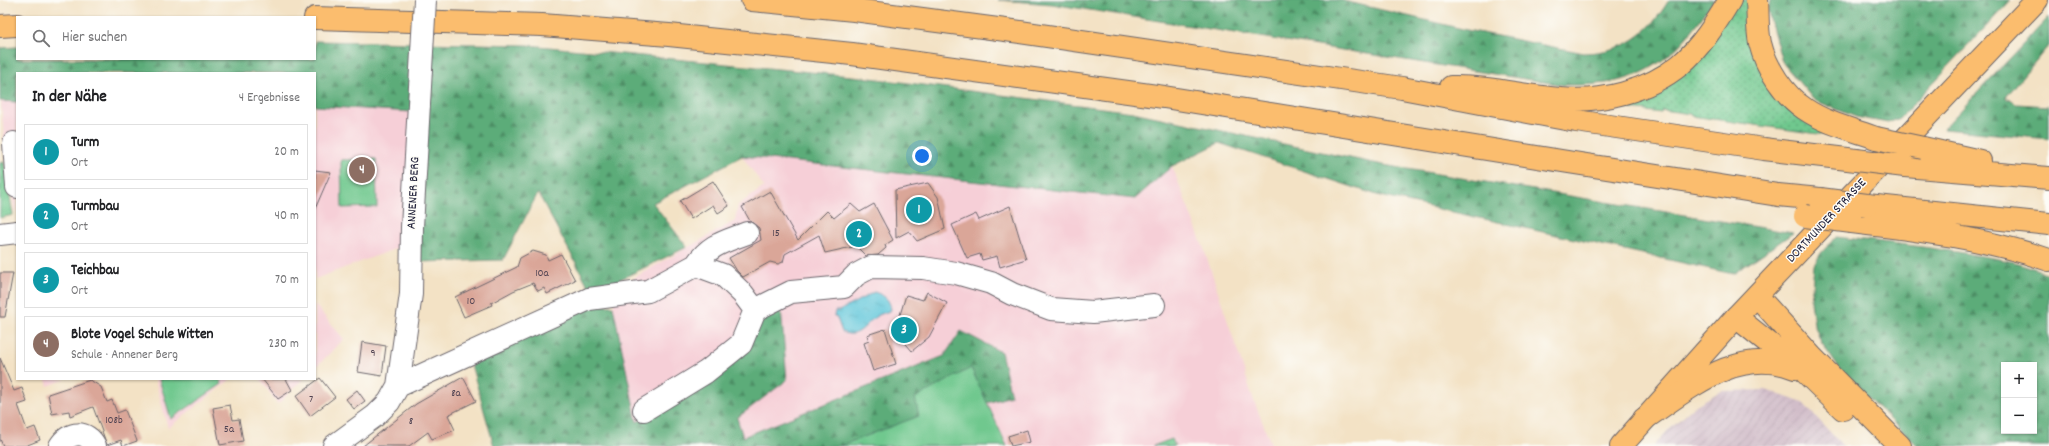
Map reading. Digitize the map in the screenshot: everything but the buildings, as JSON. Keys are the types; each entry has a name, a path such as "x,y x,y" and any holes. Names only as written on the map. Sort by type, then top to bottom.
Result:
{"main road":[{"path":"752,0 854,10 1013,31 1402,88 1576,121 1764,149 1905,166 2049,178"},
{"path":"1402,88 1476,86 1561,99 1590,99 1620,95 1653,82 1680,64 1710,33 1730,0"},
{"path":"1757,0 1760,42 1767,65 1781,87 1806,110 1840,125 1876,138 2049,178"},
{"name":"DORTMUNDER STRASSE","path":"1621,446 1723,334 1736,317 2037,0"},
{"path":"316,18 542,25 669,35 852,54 1171,98 1778,195 2049,224"},
{"path":"0,26 16,25"},
{"path":"1778,195 1805,216 1934,232 2014,248 2049,260"},
{"path":"1757,296 1814,358 1900,446"},
{"path":"1736,317 1805,372 1883,446"},
{"path":"1644,419 1702,380 1729,366 1744,362 1773,362 1783,363 1805,372"}],"street":[{"name":"ANNENER BERG","path":"334,446 375,416 389,402 398,386 411,294 425,0"},
{"path":"14,143 16,172"},
{"path":"0,234 16,232"},
{"path":"398,386 589,299 648,291 696,265 705,252 721,243 747,233"},
{"path":"696,265 723,275 743,294 755,310"},
{"path":"644,410 706,372 741,344 755,310 791,292 844,287 856,275 871,267 923,268 956,273 990,283 1012,294 1051,309 1093,312 1154,305"},
{"path":"60,446 66,438 79,434 88,437 95,446"}],"shaded area":[{"path":"1,101 16,102 15,212 6,163"},
{"path":"316,106 412,112 405,245 316,279"},
{"path":"742,156 1135,199 1172,166 1204,249 1254,401 1272,446 1175,446 1172,439 1153,446 1007,446 987,403 1011,396 944,356 743,437 737,418 787,380 713,380 637,422 613,306 618,295 635,277 735,221 738,205 764,187"},
{"path":"316,306 344,339 316,367"},
{"path":"46,380 63,380 48,386"},
{"path":"155,380 230,380 168,428"},
{"path":"261,380 302,380 278,404"},
{"path":"1766,390 1803,403 1843,446 1654,446 1670,428 1696,405 1721,391"}],"green space":[{"path":"998,0 1340,0 1467,30 1584,53 1612,49 1634,39 1653,23 1669,0 1714,0 1681,43 1656,65 1642,73 1625,79 1601,84 1563,85 1052,4"},
{"path":"1737,0 1750,0 1755,48 1839,137 1692,116 1691,114 1662,110 1661,113 1609,106 1625,99"},
{"path":"1770,0 2011,0 1900,118 1888,123 1856,117 1814,100 1782,62 1768,12"},
{"path":"2049,17 2049,45 2006,97 2016,104 2049,106 2049,139 1943,129"},
{"path":"316,41 528,45 862,77 1133,112 1383,165 1793,233 1733,274 1380,196 1219,143 1172,166 1135,199 742,156 653,203 687,247 592,293 538,193 503,260 416,262 412,112 316,106 316,72 16,72 16,102 0,101 0,48 16,47 16,60 316,60"},
{"path":"376,159 377,207 342,208 341,160"},
{"path":"4,162 13,215 0,218 0,163"},
{"path":"1836,237 1923,247 1994,258 2023,264 2049,275 2049,446 1918,446 1843,374 1821,342 1814,324 1811,301 1814,265 1821,253"},
{"path":"591,305 613,306 637,422 713,380 760,314 781,308 787,380 737,418 743,437 944,356 961,331 1001,352 1011,396 987,403 971,368 920,416 840,446 494,446 470,361"},
{"path":"971,368 1007,446 840,446 919,416 915,398"},
{"path":"159,380 220,380 222,384 171,419"},
{"path":"1172,439 1175,446 1153,446"}],"water":[{"path":"874,292 888,300 891,310 876,317 856,333 848,334 842,332 837,318 834,316 835,311 839,311"}],"place":[{"name":"Blote Vogel Schule Witten","path":"362,170"},
{"name":"Turm","path":"919,210"},
{"name":"Turmbau","path":"859,234"},
{"name":"Teichbau","path":"904,330"}]}
